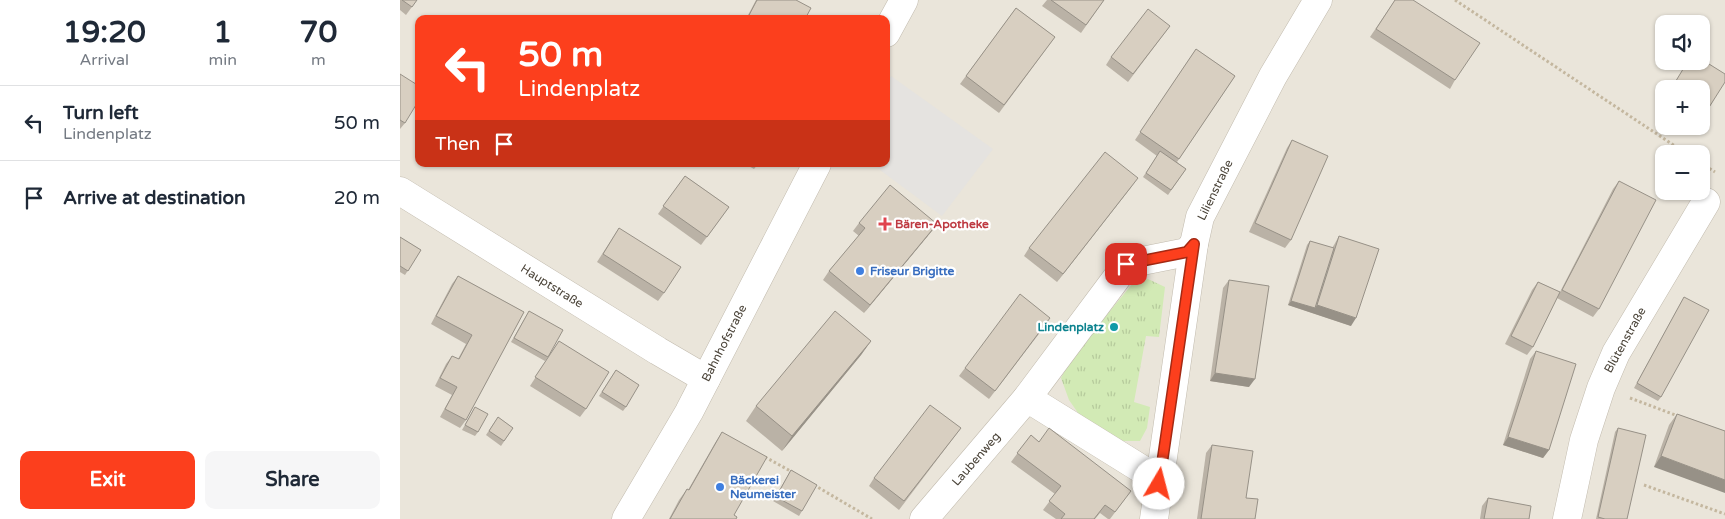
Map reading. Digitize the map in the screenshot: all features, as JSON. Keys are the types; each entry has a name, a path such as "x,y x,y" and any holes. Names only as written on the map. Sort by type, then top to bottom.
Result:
{"street":[{"path":"890,26 904,0"},
{"name":"Lilienstraße","path":"1154,519 1194,244 1200,216 1273,76 1318,0"},
{"name":"Bahnhofstraße","path":"626,519 706,379 815,167"},
{"name":"Hauptstraße","path":"400,191 616,326 706,379"},
{"name":"Blütenstraße","path":"1567,519 1584,440 1601,388 1616,353 1706,202"},
{"path":"1159,484 1151,475 1028,398 1126,264 1187,252 1194,244"},
{"name":"Laubenweg","path":"924,519 1028,398"}],"path":[{"path":"1455,0 1673,145"},
{"path":"1601,388 1678,416"},
{"path":"764,456 797,475"},
{"path":"814,485 872,519"},
{"path":"1644,485 1725,514"}],"shaded area":[{"path":"400,0 1725,0 1725,519 400,519"},
{"path":"891,76 993,149 942,216 876,167 890,167"}],"green space":[{"path":"1148,279 1165,287 1159,337 1146,336 1134,402 1150,407 1147,428 1140,441 1118,441 1083,420 1069,400 1061,378 1072,357 1133,283"}],"building":[{"path":"402,0 417,0 412,7"},
{"path":"757,0 796,0 811,8 807,15 749,15"},
{"path":"1051,0 1104,0 1086,25"},
{"path":"1395,0 1413,0 1480,43 1455,80 1376,29"},
{"path":"1016,8 1055,37 1004,105 966,76"},
{"path":"1148,9 1170,26 1133,74 1111,57"},
{"path":"1196,49 1235,76 1179,159 1140,132"},
{"path":"1710,65 1725,74 1725,82 1710,106 1710,80 1676,80 1683,70 1710,70"},
{"path":"400,74 415,83 415,107 405,123 400,120"},
{"path":"1292,140 1328,156 1291,240 1255,223"},
{"path":"1160,151 1186,169 1171,190 1146,173"},
{"path":"1105,152 1138,178 1063,274 1029,248"},
{"path":"685,176 729,207 707,237 663,206"},
{"path":"1619,181 1656,200 1599,309 1562,290"},
{"path":"890,185 937,224 870,305 829,271 865,228 859,223"},
{"path":"619,228 681,267 664,293 603,254"},
{"path":"1339,236 1379,249 1356,318 1317,305"},
{"path":"400,237 421,250 408,271 400,266"},
{"path":"1310,241 1334,248 1315,308 1291,301"},
{"path":"458,276 524,312 466,420 445,409 457,387 440,378 452,356 459,359 472,335 436,316"},
{"path":"1229,280 1269,286 1255,379 1215,373"},
{"path":"1538,282 1560,292 1533,347 1511,336"},
{"path":"1020,294 1050,318 995,391 965,368"},
{"path":"1684,297 1709,310 1661,397 1637,383"},
{"path":"529,311 563,330 548,357 514,338"},
{"path":"835,311 871,341 792,436 756,406"},
{"path":"559,341 609,372 586,409 535,377"},
{"path":"1536,351 1576,364 1549,450 1508,437"},
{"path":"616,370 639,385 626,407 602,392"},
{"path":"930,405 961,428 904,501 874,478"},
{"path":"475,407 488,414 478,432 465,425"},
{"path":"1677,414 1725,431 1725,480 1661,456"},
{"path":"498,417 513,428 504,441 489,431"},
{"path":"1049,428 1131,491 1115,512 1105,505 1094,519 1061,519 1065,514 1049,501 1061,486 1017,453 1031,435 1039,442"},
{"path":"1618,428 1646,435 1627,519 1605,519 1598,517"},
{"path":"722,432 767,457 734,515 737,517 736,519 670,519 687,489 689,490"},
{"path":"1212,445 1253,451 1246,498 1258,499 1255,519 1201,519"},
{"path":"791,470 817,485 802,511 776,497"},
{"path":"1488,498 1531,506 1529,519 1484,519"}],"place":[{"name":"Bären-Apotheke","path":"885,224"},
{"name":"Friseur Brigitte","path":"860,271"},
{"name":"Lindenplatz","path":"1114,327"},
{"name":"Bäckerei Neumeister","path":"720,487"}],"route":[{"path":"1126,264 1187,252 1194,244 1159,484"}]}
